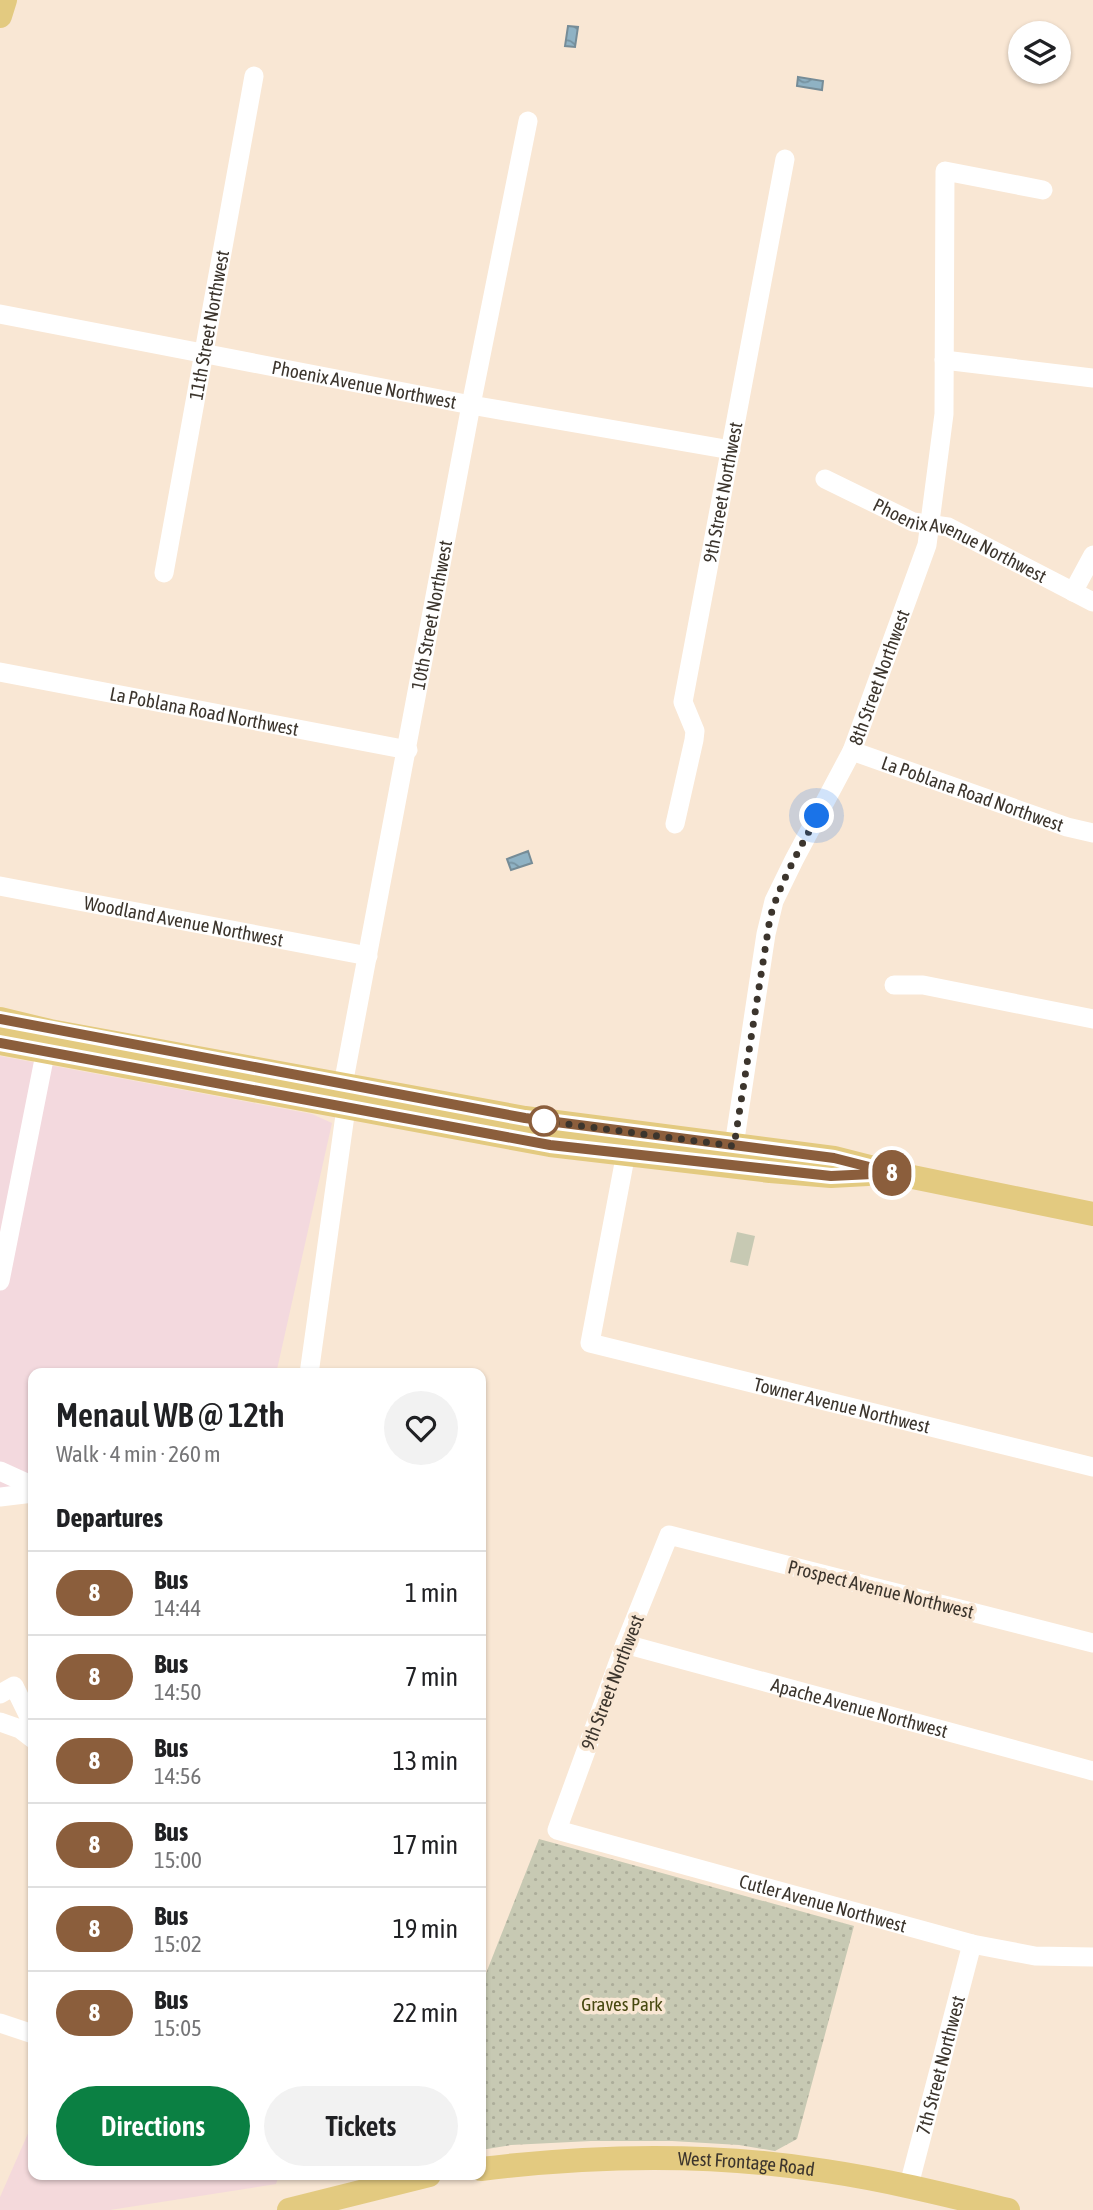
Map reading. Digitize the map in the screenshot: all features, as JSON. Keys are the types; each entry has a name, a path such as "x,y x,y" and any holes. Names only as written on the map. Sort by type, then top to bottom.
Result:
{"main road":[{"path":"0,16 5,0"},
{"path":"0,1019 48,1041"},
{"path":"0,1043 48,1041 344,1096 525,1118 628,1144 733,1156 834,1158 893,1173 1093,1214"},
{"name":"West Frontage Road","path":"486,2169 593,2160 723,2160 825,2171 909,2186 1008,2210"},
{"path":"289,2210 409,2180"}],"street":[{"name":"11th Street Northwest","path":"164,573 254,76"},
{"name":"10th Street Northwest","path":"310,1368 344,1096 368,957 471,405 528,121"},
{"name":"9th Street Northwest","path":"675,824 695,731 684,702 785,159"},
{"name":"8th Street Northwest","path":"733,1156 766,934 775,901 852,751 920,567 931,524 944,414 945,171 1043,190"},
{"name":"Phoenix Avenue Northwest","path":"0,314 471,405 731,450"},
{"path":"944,360 1093,378"},
{"name":"Phoenix Avenue Northwest","path":"825,479 913,522 948,527 1093,602"},
{"path":"1073,592 1093,555"},
{"name":"La Poblana Road Northwest","path":"0,672 408,750"},
{"name":"La Poblana Road Northwest","path":"852,751 1067,827 1093,833"},
{"name":"Woodland Avenue Northwest","path":"0,886 368,957"},
{"path":"894,985 923,985 1093,1019"},
{"path":"0,1281 48,1041"},
{"name":"Towner Avenue Northwest","path":"628,1144 590,1343 1093,1467"},
{"path":"0,1471 28,1484"},
{"path":"0,1497 28,1494"},
{"name":"9th Street Northwest","path":"557,1830 625,1644 669,1535"},
{"name":"Prospect Avenue Northwest","path":"669,1535 1093,1643"},
{"name":"Apache Avenue Northwest","path":"625,1644 1093,1771"},
{"path":"0,1694 14,1686 28,1715"},
{"path":"0,1721 28,1735"},
{"name":"Cutler Avenue Northwest","path":"557,1830 972,1944 1035,1956 1093,1957"},
{"name":"7th Street Northwest","path":"909,2186 972,1944"},
{"path":"0,2023 28,2033"}],"shaded area":[{"path":"0,1056 312,1114 332,1123 277,1368 28,1368 28,1489 0,1501"},
{"path":"28,2133 28,2180 277,2180 276,2184 110,2210 0,2210 0,2197"}],"green space":[{"path":"737,1232 755,1236 748,1266 730,1262"},
{"name":"Graves Park","path":"539,1839 854,1926 797,2139 775,2151 739,2145 672,2141 591,2141 511,2145 486,2149 486,1973"}],"water":[{"path":"568,26 578,27 575,47 565,46"},
{"path":"798,77 823,81 822,90 797,86"},
{"path":"528,851 532,863 511,870 507,859"}],"bus line":[{"name":"8","path":"0,1019 50,1031 525,1118 834,1158 893,1173 831,1176 550,1145 0,1043"}],"route":[{"path":"544,1121 734,1146 770,918 784,881 817,816"}]}
